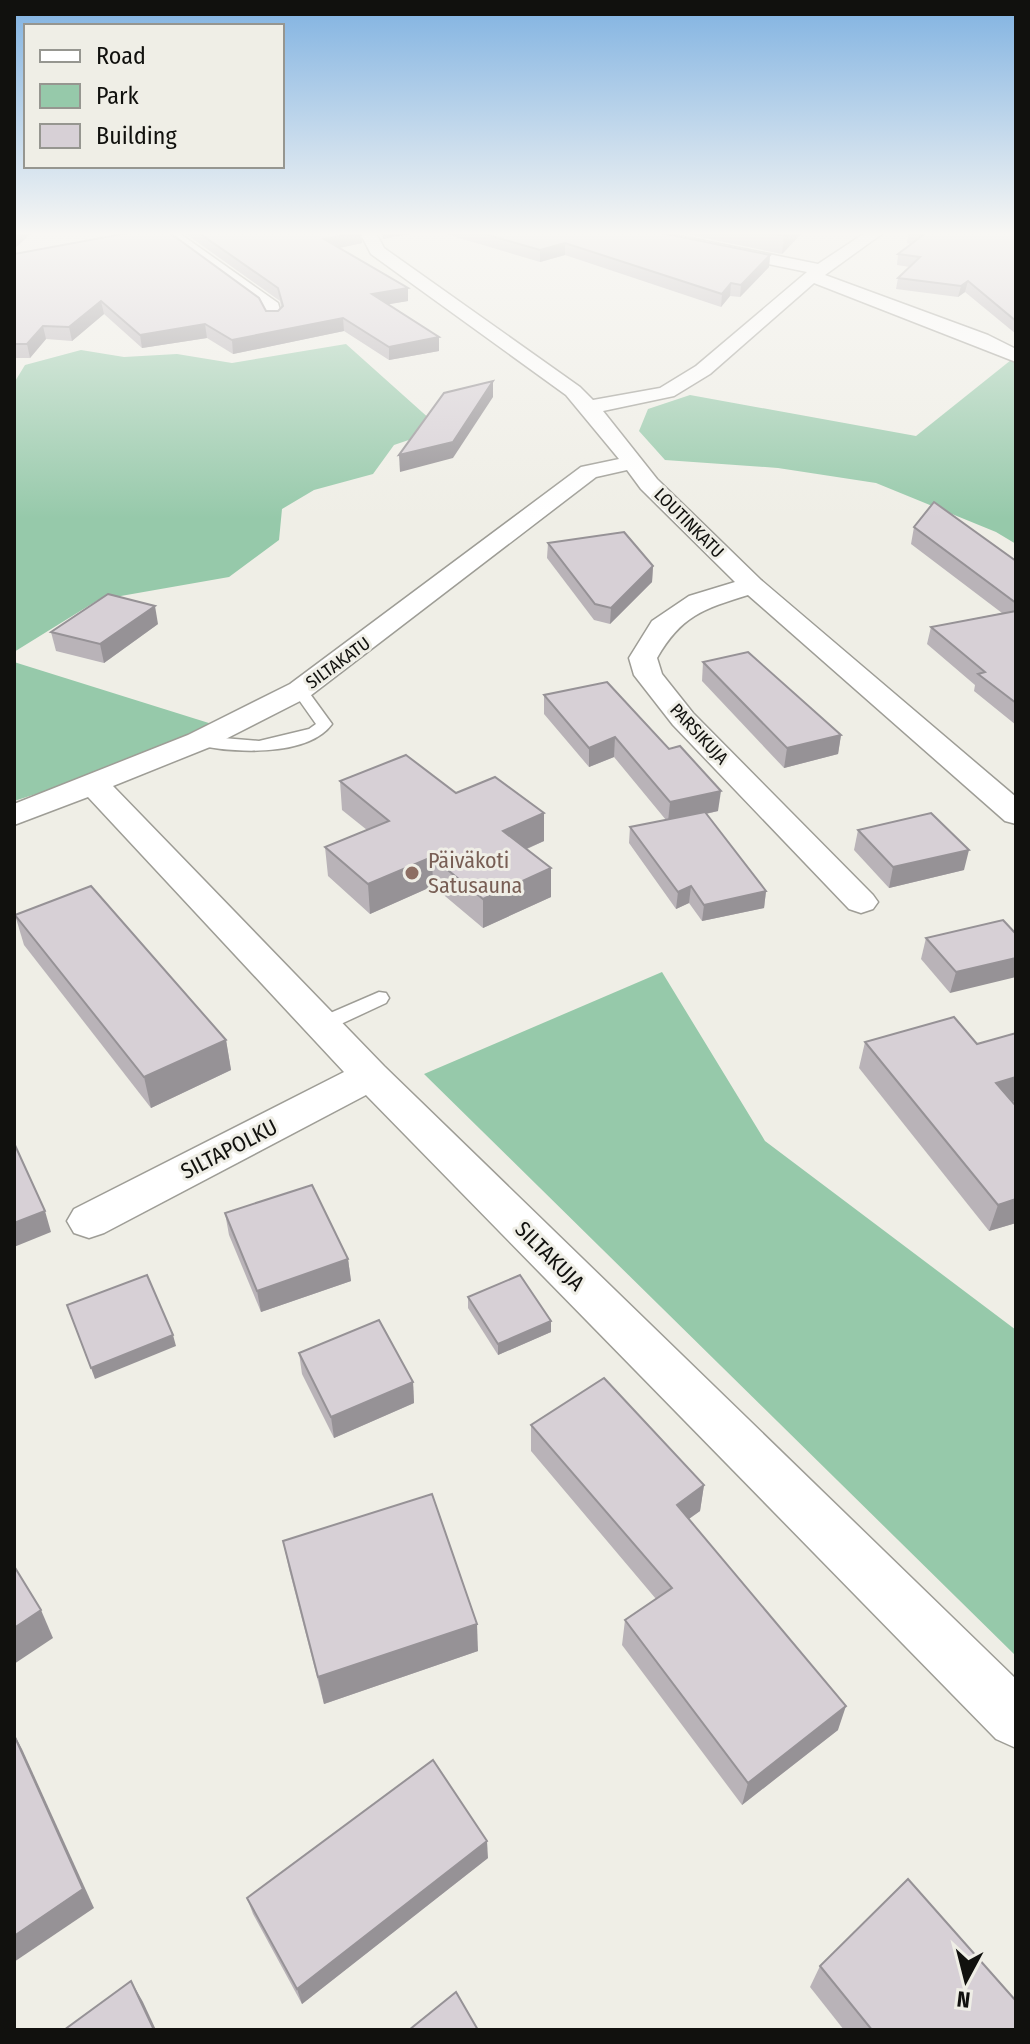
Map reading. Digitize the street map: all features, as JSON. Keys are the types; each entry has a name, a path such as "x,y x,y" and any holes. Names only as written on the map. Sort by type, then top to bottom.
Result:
{"street":[{"name":"LOUTINKATU","path":"483,328 561,382 589,407 631,463 752,585 1016,814"},
{"path":"589,407 667,392 703,370 751,328"},
{"path":"954,328 1016,356"},
{"name":"SILTAKATU","path":"14,815 199,741 300,690 589,472 631,463"},
{"name":"PARSIKUJA","path":"752,585 698,602 661,627 643,658 648,675 683,719 861,902"},
{"name":"SILTAKUJA","path":"94,785 370,1076 1016,1719"},
{"name":"SILTAPOLKU","path":"89,1221 370,1076"}],"lane":[{"path":"199,741 230,747 265,747 320,730 324,724 300,690"},
{"path":"321,1025 379,998"}],"green space":[{"path":"346,344 441,429 394,445 373,474 314,490 282,509 279,540 229,577 98,600 14,652 14,383 25,365 81,350 124,357 177,354 232,363"},
{"path":"1011,360 1016,362 1016,544 996,532 876,483 778,468 665,460 639,431 648,409 690,395 916,436"},
{"path":"14,662 212,724 80,780 14,801"},
{"path":"662,972 765,1141 1016,1330 1016,1656 424,1074"}],"building":[{"path":"14,328 41,328 27,344 14,344"},
{"path":"132,328 179,328 140,335"},
{"path":"212,328 291,328 232,340"},
{"path":"359,328 426,328 439,337 389,347"},
{"path":"493,381 453,442 399,455 444,393"},
{"path":"934,502 1016,561 1016,603 914,527"},
{"path":"624,532 653,566 611,608 595,604 548,543"},
{"path":"108,594 155,606 100,644 51,632"},
{"path":"1016,611 1016,703 978,674 985,672 931,627"},
{"path":"748,652 841,735 787,748 703,662"},
{"path":"607,682 669,749 680,746 721,791 670,802 615,737 589,748 544,695"},
{"path":"406,755 456,793 495,777 544,813 503,831 551,868 483,899 432,857 368,884 325,847 389,821 340,781"},
{"path":"705,812 766,891 704,905 691,886 678,892 630,827"},
{"path":"931,813 969,850 893,867 858,830"},
{"path":"91,886 226,1040 144,1077 15,915"},
{"path":"1003,920 1016,934 1016,958 956,972 926,938"},
{"path":"954,1017 977,1044 1016,1033 1016,1077 996,1083 1016,1106 1016,1199 998,1205 865,1042"},
{"path":"14,1143 45,1211 14,1223"},
{"path":"312,1185 348,1259 257,1291 225,1213"},
{"path":"147,1275 173,1335 91,1368 67,1305"},
{"path":"520,1275 551,1321 498,1344 468,1297"},
{"path":"379,1320 413,1382 331,1417 299,1353"},
{"path":"604,1378 704,1485 677,1505 846,1706 748,1783 625,1620 672,1588 531,1425"},
{"path":"432,1494 477,1624 318,1677 283,1541"},
{"path":"14,1566 41,1610 14,1628"},
{"path":"14,1735 83,1889 14,1936"},
{"path":"433,1760 487,1841 297,1989 247,1898"},
{"path":"908,1879 1016,2001 1016,2030 872,2030 820,1966"},
{"path":"131,1981 154,2030 64,2030"},
{"path":"456,1992 478,2030 409,2030"}],"place":[{"name":"Päiväkoti Satusauna","path":"412,873"}]}
